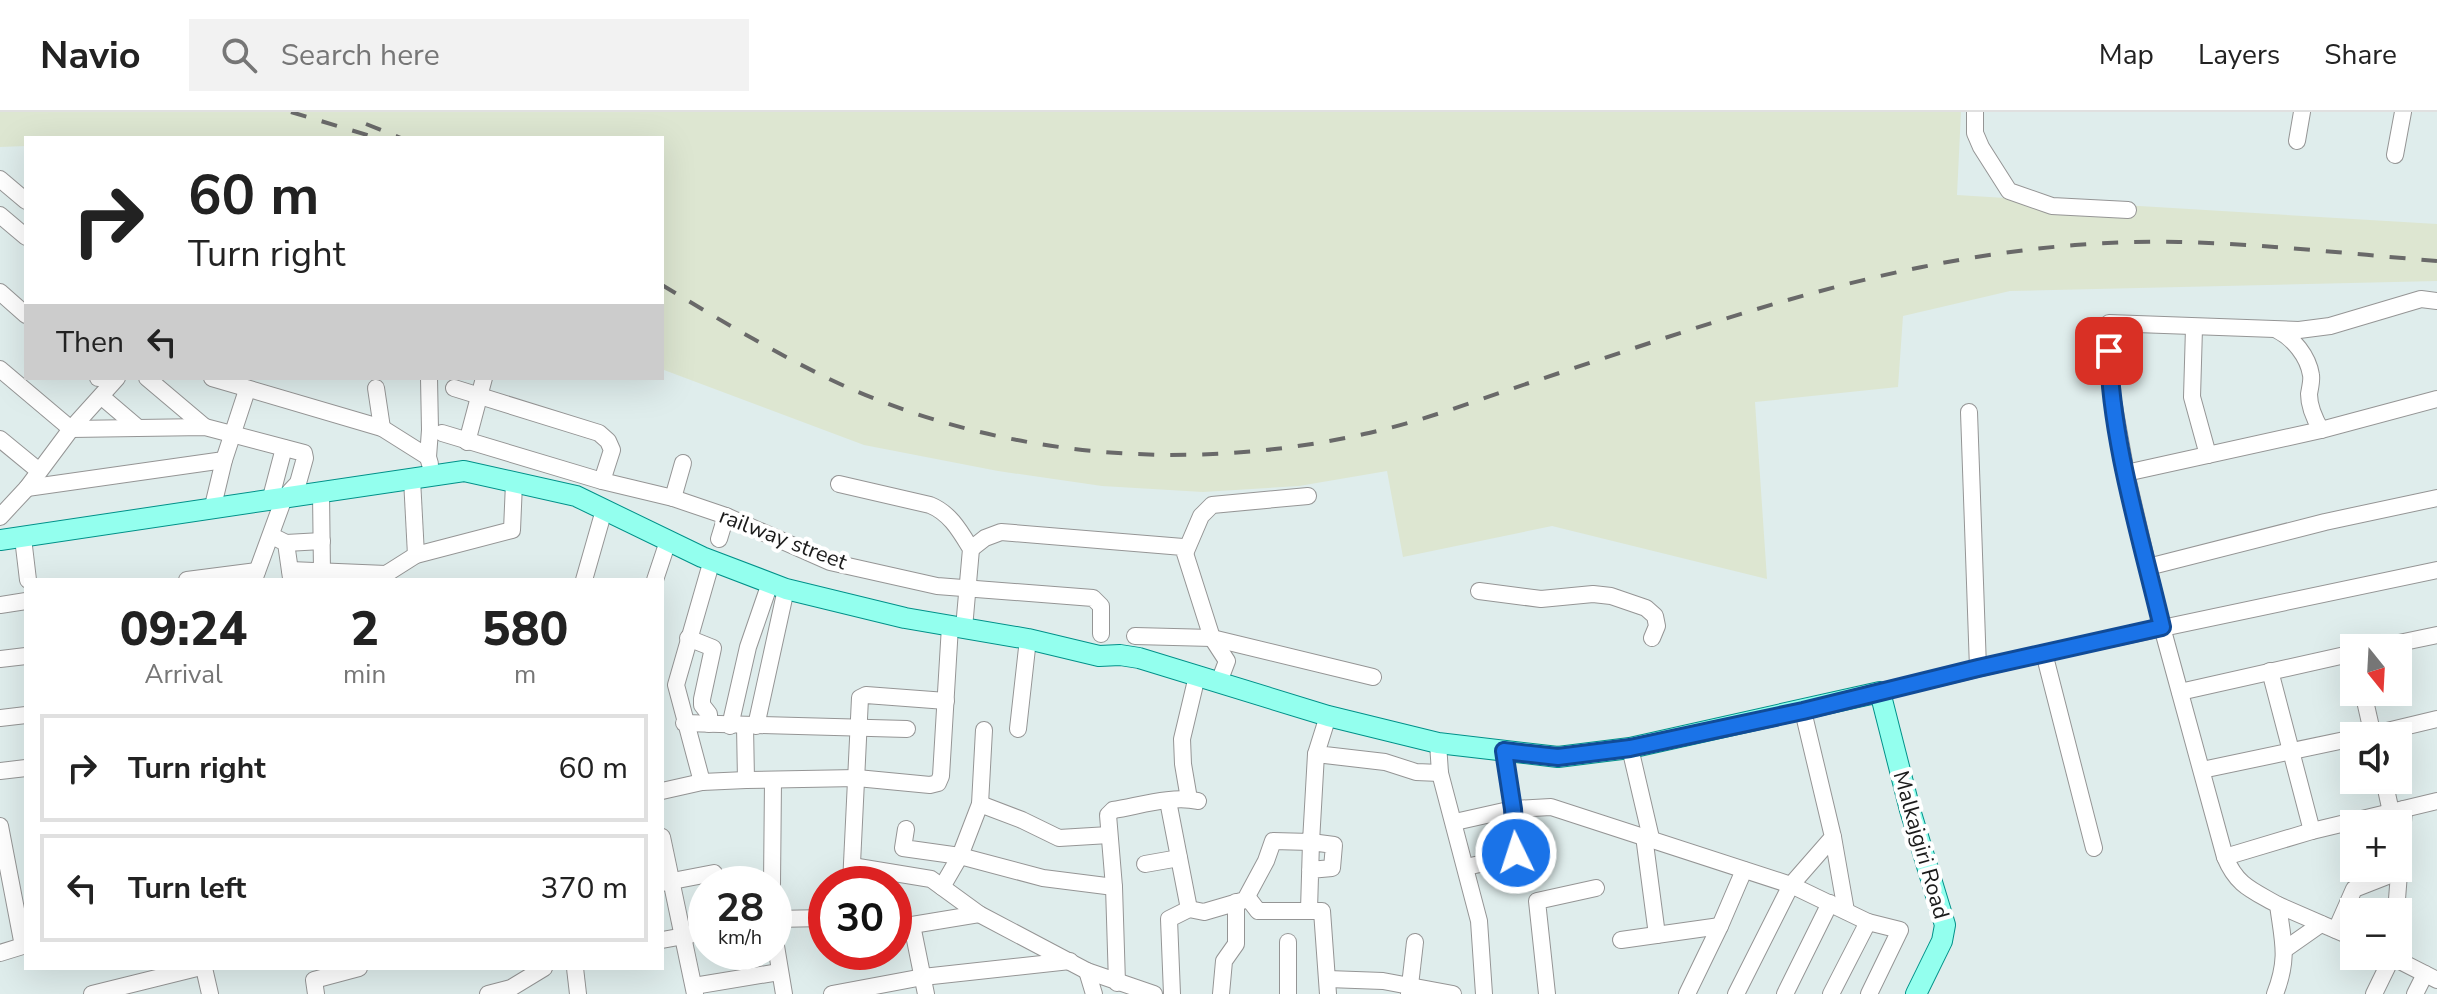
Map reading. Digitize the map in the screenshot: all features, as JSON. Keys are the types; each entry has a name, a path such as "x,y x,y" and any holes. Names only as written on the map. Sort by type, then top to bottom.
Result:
{"main road":[{"path":"0,540 412,479 431,466 576,496 668,541 778,586 905,618 1028,639 1099,656 1139,658 1328,716 1438,743 1558,757 1630,748 1880,692"},
{"name":"Malkajgiri Road","path":"1880,692 1910,810 1945,925 1945,934 1916,994"}],"street":[{"path":"1975,112 1975,133 1981,147 2009,191 2052,206 2128,210"},
{"path":"2297,141 2302,112"},
{"path":"2395,155 2403,112"},
{"path":"0,179 24,199"},
{"path":"0,215 24,235"},
{"path":"0,292 24,313"},
{"path":"2340,932 2278,905 2242,885 2232,874 2225,857 2162,627 2126,473 2109,378 2109,323 2299,330 2330,326 2421,299 2437,301"},
{"path":"2272,327 2291,337 2312,375 2309,398 2313,416 2321,430"},
{"path":"2194,328 2192,397 2208,455"},
{"path":"0,369 71,429 205,427 303,452 305,456 296,486 277,499"},
{"path":"27,488 71,429 115,380"},
{"path":"149,380 205,427"},
{"path":"221,380 382,428 431,466"},
{"path":"429,380 431,466"},
{"path":"467,442 483,380"},
{"path":"212,510 224,460 252,387"},
{"path":"376,388 382,428"},
{"path":"454,388 604,436 612,450 602,481"},
{"path":"102,397 136,426"},
{"path":"2126,473 2321,430 2437,399"},
{"path":"1969,412 1978,668"},
{"name":"railway street","path":"442,433 602,481 673,498 726,516 830,562 937,586 1093,598 1101,606 1101,634"},
{"path":"0,439 39,471"},
{"path":"284,448 277,499 279,539 290,575 322,572 387,577 416,555 512,530 514,483"},
{"path":"0,517 6,500 27,488 224,460"},
{"path":"673,498 683,463"},
{"path":"412,479 416,555"},
{"path":"664,791 702,782 746,780 857,778 930,785 938,783 957,627 969,589 971,549 959,530 939,509 839,484"},
{"path":"321,493 322,572"},
{"path":"1186,551 1201,516 1212,505 1308,496"},
{"path":"2148,567 2325,522 2437,498"},
{"path":"585,578 604,510"},
{"path":"719,539 726,516"},
{"path":"971,549 1001,532 1177,545 1186,551 1212,638 1227,661"},
{"path":"23,538 28,578"},
{"path":"279,539 322,541"},
{"path":"215,578 256,575 279,539"},
{"path":"656,578 668,541"},
{"path":"702,782 676,685 712,560"},
{"path":"1880,692 2162,627 2437,570"},
{"path":"744,726 778,586"},
{"path":"746,780 744,726 748,647 778,586"},
{"path":"1479,591 1541,599 1593,594 1611,596 1646,608 1655,616 1657,626 1652,638"},
{"path":"0,605 24,601"},
{"path":"2412,640 2437,635"},
{"path":"1135,636 1212,638 1373,677"},
{"path":"688,638 713,648 701,702 709,714 709,724"},
{"path":"1018,729 1028,639"},
{"path":"1219,682 1227,661 1253,648"},
{"path":"2044,653 2094,848"},
{"path":"0,659 24,656"},
{"path":"2180,692 2340,656"},
{"path":"2270,671 2312,831"},
{"path":"1117,983 1108,815 1113,810 1194,800 1183,764 1182,739 1197,676"},
{"path":"852,866 860,700 864,695 946,701"},
{"path":"1803,711 1833,837 1846,911"},
{"path":"0,718 24,715"},
{"path":"1309,910 1316,754 1328,716"},
{"path":"2412,725 2437,719"},
{"path":"684,723 907,729"},
{"path":"942,887 960,856 980,804 984,730"},
{"path":"2202,770 2340,741"},
{"path":"1438,743 1440,773 1479,921 1484,994"},
{"path":"1630,748 1648,837 1657,935"},
{"path":"1466,867 1516,856 1504,751"},
{"path":"1316,754 1385,762 1416,772 1440,773"},
{"path":"0,771 24,768"},
{"path":"772,866 773,781"},
{"path":"2391,794 2398,810 2437,801"},
{"path":"1168,801 1189,909"},
{"path":"980,804 1059,838 1109,835"},
{"path":"1455,822 1513,809 1551,807 1791,885 1868,922 1900,930 1869,994"},
{"path":"2225,857 2340,824"},
{"path":"0,826 24,946 0,953"},
{"path":"906,829 903,848 960,856 1043,878 1114,887"},
{"path":"1736,994 1791,885 1833,837"},
{"path":"1221,994 1224,961 1236,944 1242,900 1266,861 1273,841 1334,845 1334,864 1327,870 1310,870"},
{"path":"664,852 694,990 779,972 784,994"},
{"path":"1145,864 1179,858"},
{"path":"1687,994 1744,870"},
{"path":"912,876 931,879 979,914 1087,971 1154,994"},
{"path":"668,881 688,878"},
{"path":"2284,950 2328,927 2354,889 2372,882"},
{"path":"1547,994 1537,901 1596,888"},
{"path":"1172,994 1168,922 1172,916 1189,909 1204,912 1242,900"},
{"path":"1242,900 1258,911 1321,910 1328,986 1351,978 1410,990 1453,994"},
{"path":"1785,994 1830,903"},
{"path":"2275,994 2284,971 2278,905"},
{"path":"926,994 912,925 979,914"},
{"path":"1831,994 1868,922"},
{"path":"1621,940 1720,926"},
{"path":"664,940 688,935"},
{"path":"1288,942 1288,994"},
{"path":"1410,990 1415,942"},
{"path":"832,994 923,977 1070,961"},
{"path":"2412,968 2431,977 2415,994"},
{"path":"92,994 189,970"},
{"path":"204,970 210,994"},
{"path":"316,994 314,980 352,970"},
{"path":"488,994 511,988 541,970"},
{"path":"575,970 578,994"},
{"path":"2374,994 2385,970"},
{"path":"1087,971 1094,994"}],"shaded area":[{"path":"0,112 1961,112 1957,195 2437,224 2437,281 2010,291 1903,316 1898,387 1755,402 1767,579 1552,526 1403,557 1387,471 1299,486 1203,492 1102,486 998,471 864,445 664,370 664,136 24,136 24,146 0,147"}],"railway":[{"path":"291,112 370,136"},
{"path":"366,124 396,136"},
{"path":"664,286 794,361 902,409 966,429 1031,443 1164,455 1231,453 1298,446 1385,429 1773,304 1872,278 1985,256 2049,247 2179,242 2437,261"}],"route":[{"path":"1516,853 1504,751 1558,757 1630,748 2162,627 2126,473 2109,378 2109,351"}]}
